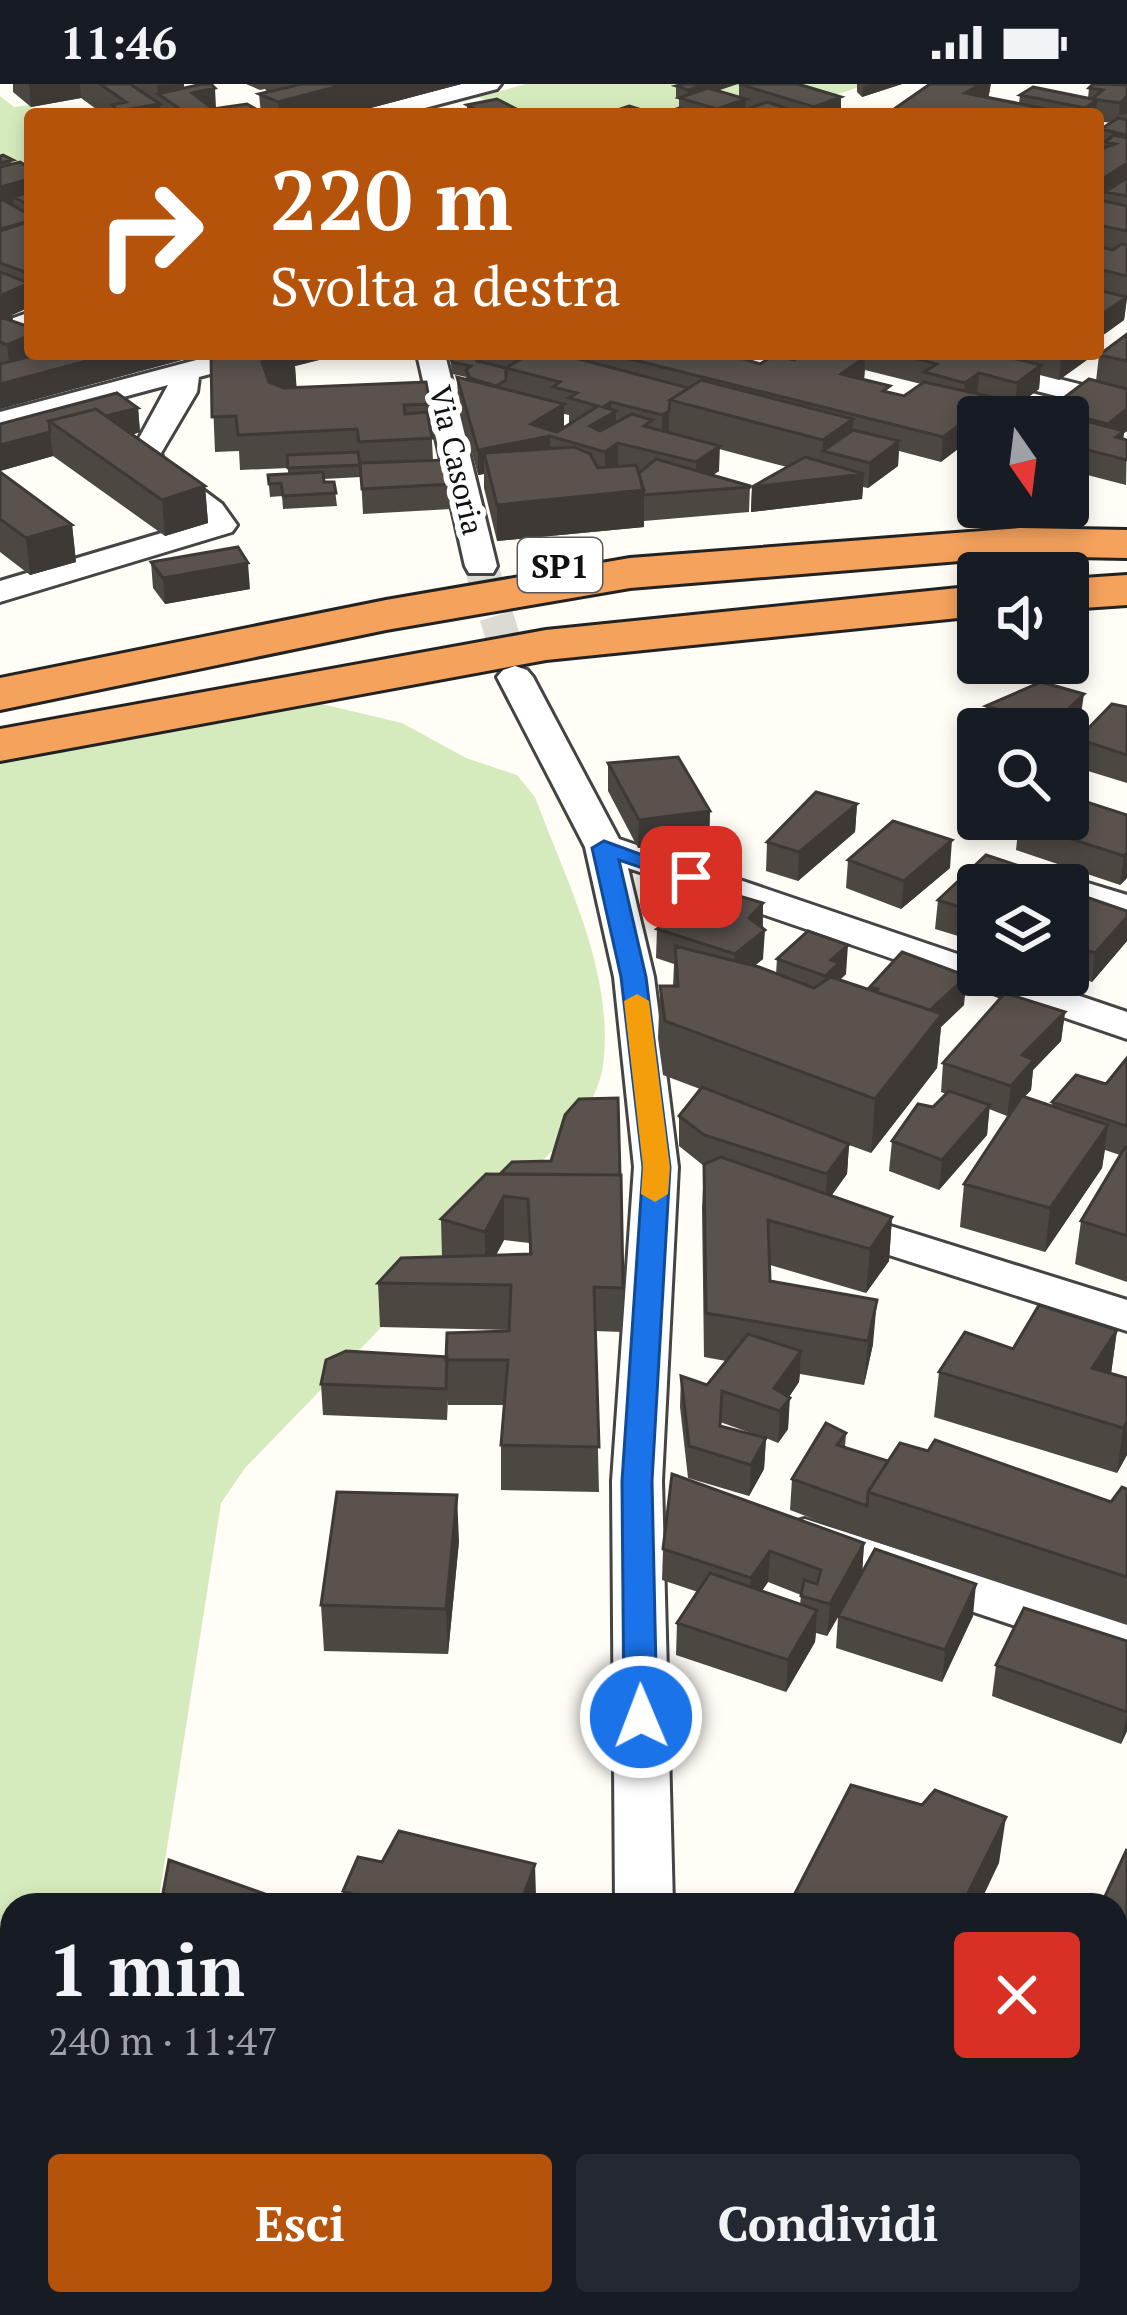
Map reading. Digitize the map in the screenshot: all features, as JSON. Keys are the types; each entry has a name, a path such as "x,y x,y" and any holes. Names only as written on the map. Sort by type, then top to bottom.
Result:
{"highway":[{"name":"SP1","path":"0,671 620,554 898,530 1127,521"},
{"name":"SP1","path":"0,694 386,615 630,573 1020,542 1127,544"},
{"path":"1089,593 1127,590"},
{"path":"0,746 546,645 957,603"},
{"path":"0,650 260,620"}],"street":[{"path":"397,108 489,84"},
{"path":"0,421 230,360"},
{"name":"Via Casoria","path":"433,360 481,566"},
{"path":"948,360 1127,405"},
{"path":"0,592 221,525 149,464 146,453 182,392 185,372"},
{"path":"514,676 604,848 678,1173 659,1488 644,1893"},
{"path":"604,848 1127,1026"},
{"path":"1089,896 1127,908"},
{"path":"787,1208 1127,1316"},
{"path":"748,1518 1127,1643"}],"green space":[{"path":"526,84 868,84 808,104 761,88 699,108 500,108 479,97"},
{"path":"0,96 14,107 32,108 24,108 24,174 0,164"},
{"path":"309,701 402,723 466,758 517,775 535,797 585,928 602,997 602,1072 584,1118 245,1468 221,1503 160,1893 0,1893 0,761"}],"building":[{"path":"100,84 130,84 160,104 112,105 126,102"},
{"path":"202,84 215,88 192,93 212,108 178,108 158,94"},
{"path":"302,84 347,84 278,102 259,94"},
{"path":"706,84 688,90 676,86"},
{"path":"739,84 798,84 841,97 814,107"},
{"path":"930,84 981,84 965,93 1041,108 896,108"},
{"path":"1093,84 1127,85 1127,96 1120,103 1092,99 1103,90 1089,88"},
{"path":"1033,87 1097,100 1085,108 1020,95"},
{"path":"708,88 746,99 714,108 679,98"},
{"path":"497,99 514,108 473,108 467,105"},
{"path":"767,102 786,108 750,108"},
{"path":"1118,118 1127,120 1127,135 1104,130"},
{"path":"1114,135 1127,138 1127,163 1104,178 1104,148 1115,144 1105,142"},
{"path":"20,162 24,181 0,187 0,167"},
{"path":"1127,178 1127,196 1105,192"},
{"path":"0,200 24,212 24,223 0,229"},
{"path":"1104,201 1127,206 1127,231 1104,226"},
{"path":"24,223 24,272 0,263 0,231"},
{"path":"1127,245 1127,276 1104,270 1104,248"},
{"path":"0,272 24,281 24,285 0,296"},
{"path":"1104,291 1127,297 1104,313"},
{"path":"0,317 24,325 24,338 7,345 0,342"},
{"path":"1127,334 1127,361 1104,356"},
{"path":"24,358 90,360 0,384 0,364"},
{"path":"211,360 275,360 262,362 269,382 284,388 426,382 430,404 404,405 405,414 427,412 432,438 359,442 357,429 238,435 236,416 212,417"},
{"path":"477,360 506,368 506,380 496,386 470,378 466,370 471,366 452,362"},
{"path":"519,360 583,360 689,388 670,400 669,411 662,415 611,402 603,407 616,411 590,426 600,431 632,414 652,420 644,426 720,446 696,462 618,443 605,452 550,436 478,450 457,377 564,404 531,424 557,432 598,406 569,398 577,393 553,387 560,382 506,368"},
{"path":"634,360 760,364 766,360 861,360 841,374 890,386 883,391 904,396 924,382 988,396 957,396 957,427 943,437"},
{"path":"921,360 1020,360 1041,365 1017,383 979,373 965,383 924,372 937,364"},
{"path":"1089,379 1127,389 1127,409 1108,424 1089,419 1089,396 1066,396"},
{"path":"701,380 853,419 823,440 670,400"},
{"path":"117,393 138,408 106,416 96,409 49,421 50,432 0,445 0,424"},
{"path":"96,409 205,486 162,500 49,421"},
{"path":"1089,422 1124,431 1116,437 1127,440 1127,460 1089,450"},
{"path":"853,430 899,441 870,463 823,451"},
{"path":"574,447 590,454 598,468 636,465 644,490 497,505 484,453"},
{"path":"358,452 360,465 288,468 287,455"},
{"path":"805,457 864,474 752,487"},
{"path":"656,459 750,487 644,495 639,473"},
{"path":"447,460 451,484 362,489 360,463"},
{"path":"0,472 72,525 26,538 0,519"},
{"path":"323,472 324,482 334,482 336,493 283,496 281,483 269,484 268,475"},
{"path":"238,547 248,563 163,578 151,562"},
{"path":"1036,684 1084,694 1069,708 986,706"},
{"path":"1112,704 1127,707 1127,755 1089,743 1089,728"},
{"path":"678,757 710,811 639,820 608,763"},
{"path":"816,792 857,804 799,852 767,842"},
{"path":"1089,803 1127,815 1124,856 1075,840 1089,840"},
{"path":"893,821 952,840 904,881 848,860"},
{"path":"986,855 1013,864 976,864"},
{"path":"957,882 957,906 938,900"},
{"path":"715,889 763,903 749,918 765,930 735,954 657,929"},
{"path":"1089,898 1127,911 1127,917 1095,953 1089,951"},
{"path":"808,931 848,945 831,960 839,963 825,976 777,959"},
{"path":"675,946 759,967 814,988 831,977 942,1014 875,1099 665,1021 660,986 678,986"},
{"path":"902,952 957,972 957,985 930,1010 870,987"},
{"path":"1002,996 1065,1012 1022,1055 1034,1060 1011,1086 943,1063"},
{"path":"1127,1058 1127,1126 1052,1102 1076,1075 1106,1084"},
{"path":"702,1087 849,1144 827,1174 704,1135 679,1116"},
{"path":"949,1091 990,1105 942,1160 892,1141 918,1104 933,1107"},
{"path":"1022,1096 1108,1125 1050,1208 964,1184"},
{"path":"618,1098 620,1175 500,1174 512,1162 551,1161 565,1115 579,1099"},
{"path":"1127,1147 1127,1236 1081,1221"},
{"path":"721,1157 892,1217 870,1249 768,1220 770,1281 877,1300 868,1341 706,1313 704,1164"},
{"path":"486,1174 621,1175 623,1288 594,1287 599,1447 501,1445 508,1360 446,1360 447,1333 509,1331 511,1285 378,1283 401,1258 531,1254 528,1199 504,1196 485,1232 441,1219"},
{"path":"1039,1305 1117,1330 1092,1368 1127,1378 1123,1428 939,1372 965,1332 1013,1349"},
{"path":"748,1334 801,1351 774,1388 790,1398 780,1411 722,1391 720,1426 766,1438 751,1465 689,1446 681,1376 707,1385"},
{"path":"346,1351 447,1357 446,1389 321,1384 326,1360"},
{"path":"826,1423 846,1433 837,1445 888,1461 868,1492 867,1506 792,1479"},
{"path":"935,1440 1111,1502 1122,1487 1127,1489 1127,1577 868,1492 900,1443 928,1451"},
{"path":"672,1474 864,1543 830,1604 801,1596 804,1580 817,1584 821,1570 770,1551 751,1578 663,1549"},
{"path":"337,1492 457,1495 446,1609 321,1605"},
{"path":"875,1549 976,1584 945,1650 838,1616"},
{"path":"710,1573 817,1610 788,1660 677,1623"},
{"path":"1024,1608 1127,1641 1127,1712 996,1665"},
{"path":"851,1785 922,1805 935,1790 1006,1817 968,1893 795,1893"},
{"path":"399,1831 535,1864 524,1893 343,1891 358,1857 382,1862"},
{"path":"1127,1849 1127,1893 1107,1893"},
{"path":"169,1860 262,1893 163,1893"}],"tunnel":[{"path":"481,566 515,677"}],"slow traffic":[{"path":"637,1001 655,1194"}],"route":[{"path":"641,1717 637,1481 656,1167 634,977 604,848 691,877"}]}
